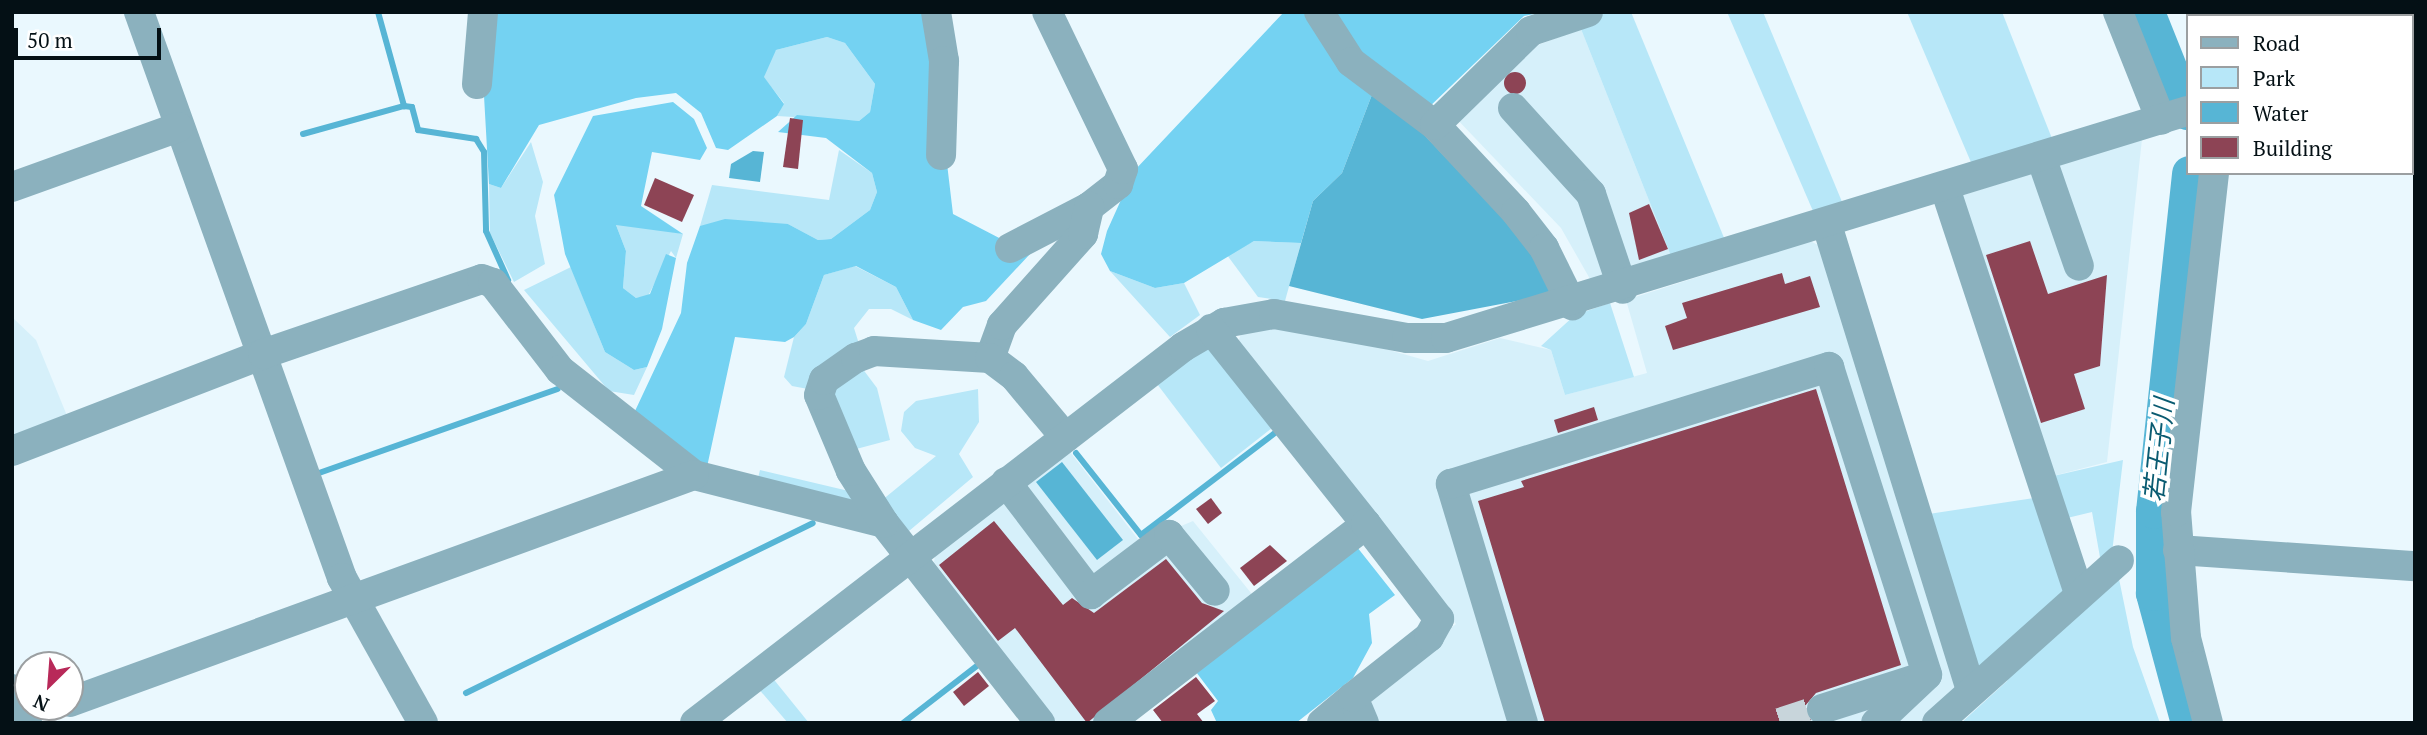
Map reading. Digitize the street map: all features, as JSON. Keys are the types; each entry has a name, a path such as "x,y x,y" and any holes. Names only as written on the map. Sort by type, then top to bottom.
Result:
{"street":[{"path":"139,12 352,597 423,723"},
{"path":"477,84 483,12"},
{"path":"936,12 944,61 941,155"},
{"path":"1010,248 1089,207 1118,184 1121,156 1047,12"},
{"path":"1319,12 1351,62 1434,124 1544,248 1572,305"},
{"path":"1434,124 1531,31 1588,12"},
{"path":"695,723 1006,482 1211,329 1265,313 1425,340 1572,305 2172,116 2118,12"},
{"path":"1513,108 1591,194 1623,289"},
{"path":"12,187 179,127"},
{"path":"2041,157 2079,266"},
{"path":"2208,723 2186,638 2176,512 2214,175"},
{"path":"1945,188 2079,594"},
{"path":"990,358 1002,325 1083,234 1089,207"},
{"path":"1827,225 1971,691"},
{"path":"12,451 263,354 482,279 493,283 560,370 694,475 884,523"},
{"path":"1211,329 1439,619 1429,636 1358,710 1322,723"},
{"path":"1040,723 913,555 884,523 828,426 819,395 824,380 874,351 990,358 1014,376 1065,437"},
{"path":"1523,723 1451,484 1829,367 1927,675"},
{"path":"84,697 352,597 694,475"},
{"path":"1006,482 1091,594 1169,535 1216,591"},
{"path":"1108,723 1366,524"},
{"path":"2178,550 2415,566"},
{"path":"1937,723 2119,560"},
{"path":"1822,709 1927,675"},
{"path":"1876,723 1927,675"}],"shaded area":[{"path":"488,12 929,12 953,214 1030,254 986,301 963,307 941,330 913,320 896,287 856,266 824,275 806,324 794,337 785,342 735,337 707,467 635,411 681,313 687,263 700,226 725,219 788,224 818,240 831,239 870,210 877,192 872,173 826,138 778,132 797,115 859,121 870,112 875,84 845,43 827,37 776,50 764,77 784,104 777,116 728,150 716,148 701,113 676,93 636,98 539,125 501,188 489,184 481,43"},
{"path":"1284,12 1314,12 1373,92 1342,173 1313,201 1301,243 1254,241 1184,283 1155,288 1110,271 1101,254 1107,231 1134,171"},
{"path":"1325,12 1544,12 1524,16 1426,110 1379,81"},
{"path":"1581,29 1673,261 1594,286 1561,228 1453,115 1527,49"},
{"path":"673,102 694,119 707,148 700,160 652,152 641,206 683,234 616,225 626,251 623,288 636,298 650,294 666,254 676,258 662,329 647,367 634,370 605,352 565,254 554,195 593,116"},
{"path":"2142,139 2107,462 2049,477 1957,197"},
{"path":"1810,241 1824,248 1956,684 1954,696 1924,723 1371,723 1372,692 1456,624 1236,348 1242,331 1262,327 1357,341 1428,361 1500,338 1551,350 1565,395 1647,373 1626,300"},
{"path":"12,317 36,340 70,423 12,445"},
{"path":"1067,448 1141,543 1193,521 1255,598 1099,723 1053,723 934,562 936,549"},
{"path":"1357,547 1395,595 1369,614 1372,643 1353,678 1296,723 1217,723 1211,710 1218,701 1190,664"}],"green space":[{"path":"1606,12 1631,12 1727,245 1673,261 1581,29"},
{"path":"1727,12 1763,12 1845,209 1816,218"},
{"path":"1907,12 2002,12 2053,141 1973,167"},
{"path":"827,37 845,43 875,84 870,112 859,121 777,116 784,103 764,78 765,64 776,50"},
{"path":"531,142 543,182 535,216 545,264 514,282 490,233 489,184 501,188"},
{"path":"839,150 872,173 877,192 870,210 831,239 818,240 788,224 700,226 712,185 829,200"},
{"path":"627,223 683,234 676,258 671,251 648,296 636,298 623,288 626,251 616,225"},
{"path":"1254,241 1301,243 1285,301 1258,297 1227,255"},
{"path":"855,266 896,287 913,320 891,309 869,309 854,328 859,344 808,389 792,386 784,377 794,337 806,324 824,275"},
{"path":"571,267 605,352 634,370 647,367 634,395 609,391 524,290"},
{"path":"1110,271 1155,288 1184,283 1200,315 1170,337"},
{"path":"1610,303 1634,377 1565,395 1551,350 1541,346 1575,315"},
{"path":"1210,346 1277,424 1221,468 1154,380"},
{"path":"859,364 877,388 890,440 845,452 830,378"},
{"path":"978,389 979,422 959,454 973,477 909,531 881,501 936,456 915,448 901,431 904,412 916,401"},
{"path":"2123,460 2112,553 2101,563 2092,512 2063,519 2049,477"},
{"path":"760,470 853,492 869,510 757,482"},
{"path":"2041,497 2071,591 1974,681 1922,515"},
{"path":"2118,574 2133,647 2160,723 1961,723 2007,681 2016,661"},
{"path":"771,676 809,723 788,723 757,687"}],"water":[{"path":"1373,92 1391,100 1528,244 1559,293 1422,319 1289,286 1313,201 1342,173"},
{"path":"753,151 764,152 760,182 729,178 731,164"},
{"path":"1062,462 1123,540 1097,560 1036,482"}],"building":[{"path":"1515,72 1523,75 1526,83 1523,91 1515,94 1507,91 1504,83 1507,75"},
{"path":"790,118 803,120 798,169 783,167"},
{"path":"655,178 694,195 682,222 644,205"},
{"path":"1649,204 1668,249 1639,260 1629,213"},
{"path":"2030,241 2048,294 2107,275 2100,366 2074,374 2085,409 2041,423 1986,255"},
{"path":"1782,273 1785,284 1810,276 1820,307 1673,350 1665,326 1687,318 1682,303"},
{"path":"1816,389 1901,665 1816,693 1805,706 1812,723 1545,723 1478,501 1524,487 1521,481"},
{"path":"1594,407 1598,420 1558,433 1554,420"},
{"path":"1211,498 1222,513 1208,524 1196,509"},
{"path":"994,521 1063,605 1072,598 1094,613 1166,559 1202,603 1224,611 1087,723 1015,628 998,641 939,565"},
{"path":"1270,545 1287,561 1254,586 1240,568"},
{"path":"978,672 989,686 964,706 953,692"},
{"path":"1196,677 1215,701 1197,714 1204,723 1163,723 1153,710"}],"waterway":[{"path":"378,12 404,106"},
{"name":"若王子川","path":"2147,12 2186,110"},
{"path":"2413,70 2415,76"},
{"path":"303,134 404,106 412,107 418,130 476,139 484,152 486,231 508,280"},
{"name":"若王子川","path":"2188,723 2153,593 2153,511 2189,175"},
{"path":"319,473 558,389"},
{"path":"1076,453 1141,535 1276,432"},
{"path":"466,693 813,523"},
{"path":"903,723 978,665"}],"tunnel":[{"path":"1780,723 1822,709"}]}
